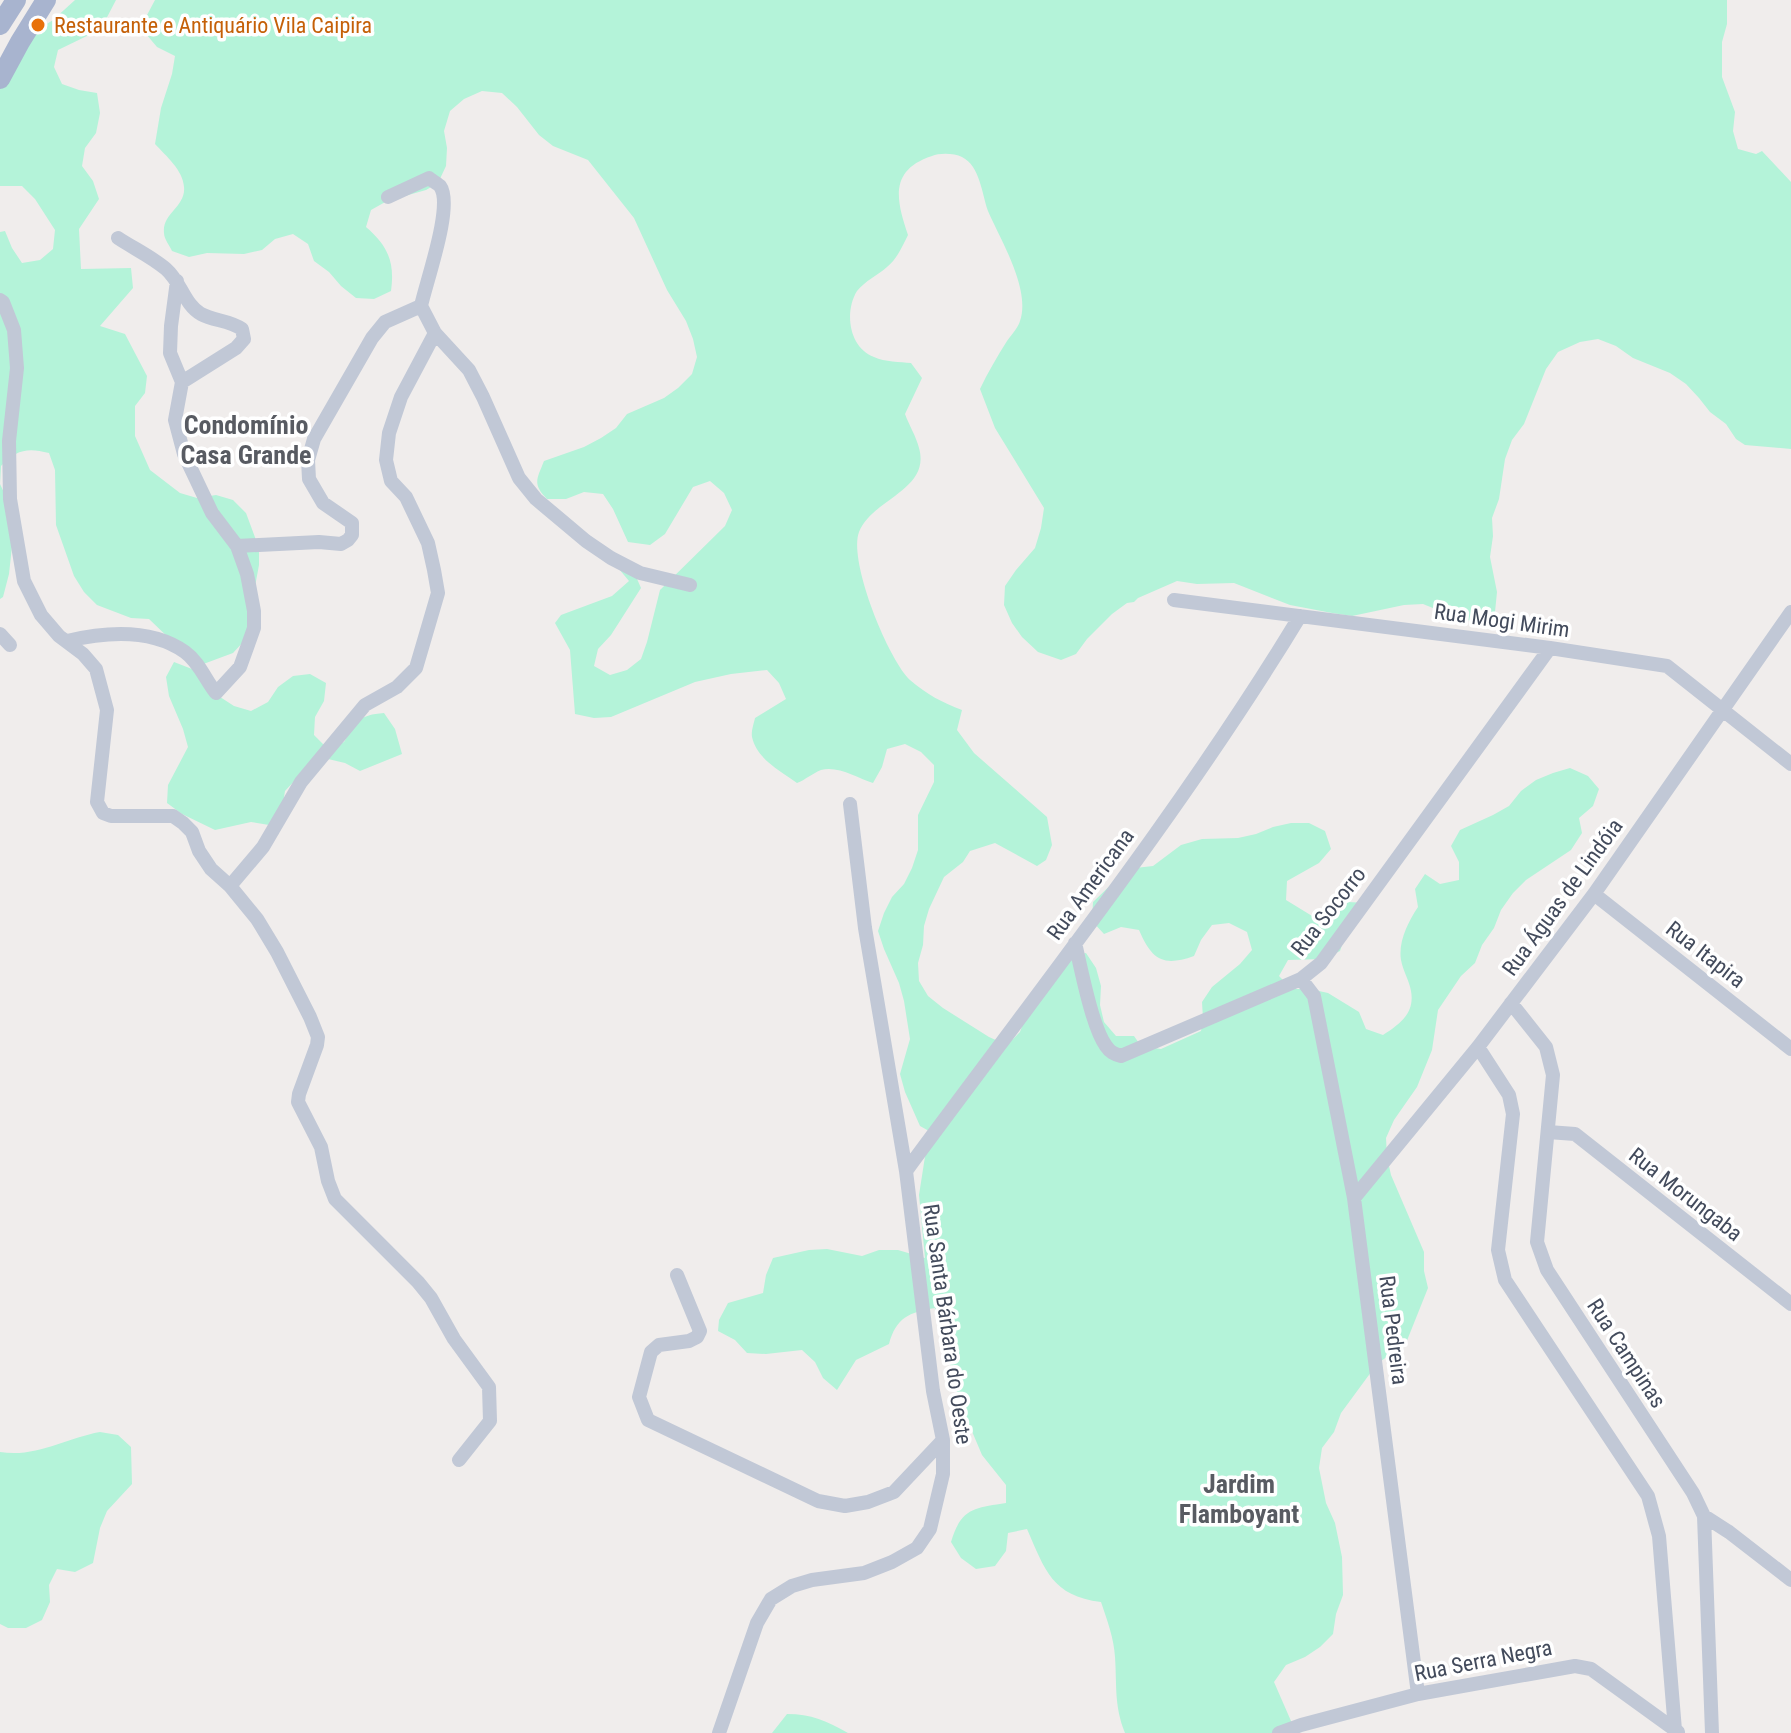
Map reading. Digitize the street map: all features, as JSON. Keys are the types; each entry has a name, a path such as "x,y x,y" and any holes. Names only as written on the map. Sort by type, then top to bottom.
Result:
{"main road":[{"path":"0,25 16,0"},
{"path":"0,79 46,0"}],"street":[{"path":"388,197 429,178 439,185 444,211 421,306 435,333 469,370 519,478 536,499 611,558 640,573 690,585"},
{"path":"118,238 166,269 177,281 189,304 202,314 233,323 242,329 244,339 236,348 182,382"},
{"path":"67,641 95,634 153,638 184,652 199,666 216,693 240,667 254,628 247,574 237,546 212,513 184,454 175,420 182,382 170,353 177,281"},
{"path":"0,300 14,330 17,368 9,441 10,499 24,581 41,615 96,669 107,710 97,802 103,813 111,816 173,816 183,823 192,832 199,851 211,869 230,886 257,919 277,952 318,1037 298,1102 321,1147 335,1199 418,1282 489,1387 490,1421 459,1460"},
{"path":"237,546 319,542 341,544 352,535 352,523 323,503 309,479 308,460 314,439 372,338 385,322 421,306"},
{"path":"230,886 263,847 301,782 365,705 397,687 416,668 438,593 428,543 406,497 391,481 386,460 389,433 401,397 435,333"},
{"name":"Rua Mogi Mirim","path":"1174,600 1667,666 1791,764"},
{"name":"Rua Águas de Lindóia","path":"1354,1198 1478,1047 1594,894 1791,612"},
{"name":"Rua Americana","path":"906,1171 1230,728 1300,616"},
{"name":"Rua Socorro","path":"1075,943 1092,1012 1104,1044 1112,1053 1121,1056 1301,979 1321,963 1550,648"},
{"name":"Rua Santa Bárbara do Oeste","path":"719,1733 757,1623 771,1599 792,1586 812,1580 864,1573 917,1548 930,1529 943,1474 943,1440 933,1391 906,1171 865,928 850,804"},
{"name":"Rua Itapira","path":"1594,894 1791,1049"},
{"name":"Rua Pedreira","path":"1301,979 1314,996 1354,1198 1418,1694"},
{"name":"Rua Campinas","path":"1511,1003 1546,1047 1553,1075 1537,1242 1547,1270 1693,1493 1704,1516 1712,1733"},
{"path":"1478,1047 1509,1095 1513,1114 1498,1250 1505,1280 1648,1496 1659,1536 1677,1731"},
{"name":"Rua Morungaba","path":"1548,1132 1575,1134 1791,1304"},
{"path":"677,1275 700,1331 697,1337 689,1341 659,1345 651,1352 639,1397 648,1420 818,1501 845,1506 868,1502 894,1492 943,1440"},
{"path":"1704,1516 1791,1580"},
{"name":"Rua Serra Negra","path":"1279,1733 1418,1694 1575,1666 1591,1669 1677,1731"}],"green space":[{"path":"75,0 116,0 104,23 91,34 58,50 54,67 62,84 97,93 100,113 96,133 85,148 82,166 93,181 99,199 79,229 81,269 131,268 133,288 100,326 125,334 147,376 145,393 135,406 135,436 150,470 180,493 197,498 216,495 233,500 246,513 259,548 259,565 245,640 233,653 198,666 149,619 131,618 97,605 74,576 56,525 55,470 49,453 28,450 12,456 1,466 0,484 0,232 5,231 22,263 40,260 53,249 55,230 35,199 22,186 0,186 0,73 36,31"},
{"path":"155,0 1727,0 1722,77 1735,112 1733,131 1738,149 1756,154 1762,151 1791,182 1791,449 1745,445 1686,384 1670,373 1633,358 1616,346 1598,339 1580,342 1558,352 1546,369 1524,424 1512,440 1505,459 1499,499 1492,518 1490,557 1497,592 1495,612 1480,622 1460,619 1423,604 1352,616 1290,605 1234,583 1177,581 1127,603 1087,639 1076,654 1061,660 1038,652 1022,637 1004,605 1005,586 1035,548 1044,508 995,428 980,389 1019,324 1021,294 1013,264 988,211 980,181 968,161 955,155 939,154 908,169 902,178 899,198 908,235 894,260 860,287 853,299 851,328 859,346 878,359 911,363 922,378 905,414 919,448 917,474 866,521 859,532 859,564 872,609 901,669 922,690 962,710 957,730 974,753 1047,817 1052,845 1046,860 1037,866 995,843 970,851 963,862 944,877 929,909 918,963 919,981 928,996 943,1008 1007,1045 1020,1032 1026,1015 1068,956 1086,953 1096,968 1101,986 1100,1005 1104,1022 1116,1036 1134,1036 1141,1046 1161,1049 1201,1031 1202,1002 1212,987 1252,950 1247,932 1229,923 1212,925 1194,956 1166,961 1154,954 1139,930 1121,927 1104,934 1092,921 1093,902 1119,877 1135,868 1153,866 1181,845 1202,839 1238,838 1291,823 1309,823 1325,831 1331,849 1319,863 1287,881 1286,900 1317,919 1335,914 1348,902 1367,903 1346,933 1340,951 1323,959 1288,960 1279,976 1292,989 1328,993 1359,1012 1366,1029 1383,1035 1400,1022 1411,1006 1411,991 1400,953 1405,932 1418,907 1415,889 1425,874 1440,884 1459,880 1459,862 1451,846 1460,830 1509,806 1521,791 1553,773 1570,768 1588,776 1599,789 1593,806 1579,818 1582,833 1571,850 1526,880 1513,893 1482,945 1475,963 1461,976 1438,1010 1432,1050 1417,1087 1394,1120 1386,1138 1391,1175 1424,1252 1428,1288 1406,1343 1377,1364 1341,1413 1334,1432 1322,1448 1319,1468 1342,1557 1343,1595 1333,1634 1305,1657 1286,1665 1274,1682 1293,1733 1125,1733 1118,1704 1113,1643 1101,1602 1071,1594 1052,1579 1027,1529 1008,1533 1006,1551 995,1566 976,1569 961,1558 951,1542 959,1522 977,1509 1006,1503 1006,1485 982,1455 960,1403 935,1308 918,1312 900,1322 889,1344 856,1360 837,1390 823,1378 815,1362 802,1350 747,1353 735,1340 718,1331 719,1320 728,1303 763,1293 773,1258 827,1249 862,1256 879,1250 898,1250 925,1258 919,1195 929,1131 920,1126 900,1074 910,1039 899,983 878,931 892,897 904,884 912,868 918,850 918,815 934,782 934,765 921,752 905,744 887,749 873,783 827,769 797,783 764,758 752,737 755,718 786,699 779,683 767,670 695,682 611,717 594,718 575,714 570,650 555,623 561,615 612,596 629,581 619,569 634,572 641,588 611,635 598,649 594,666 610,675 627,670 641,659 660,590 725,526 732,510 724,493 710,481 693,487 665,534 650,545 628,542 603,494 584,492 566,499 547,499 538,485 544,461 601,438 616,428 627,414 664,398 692,374 697,357 693,339 634,218 588,160 553,146 539,135 502,93 482,91 464,99 450,111 444,131 446,166 438,183 371,210 366,227 388,255 392,271 391,291 374,299 356,298 314,261 308,244 293,234 275,239 262,250 244,254 207,253 189,257 172,251 165,238 164,226 181,200 184,187 177,169 155,144 175,56 157,47 146,34 147,15"},
{"path":"0,484 8,501 13,537 9,574 0,599"},
{"path":"174,662 192,669 217,695 234,706 251,711 268,702 278,687 293,676 310,674 326,683 324,701 315,717 314,735 327,748 344,742 355,724 364,718 384,713 395,729 402,754 360,771 328,759 298,777 285,791 278,835 269,825 251,822 215,830 167,803 168,785 188,747 169,696 166,677"},
{"path":"100,1432 118,1435 131,1447 132,1484 107,1511 93,1563 75,1572 57,1569 49,1585 50,1602 42,1620 26,1628 8,1628 0,1624 0,1452 38,1450"},
{"path":"787,1714 819,1719 848,1733 772,1733"}],"place":[{"name":"Restaurante e Antiquário Vila Caipira","path":"38,25"}],"district":[{"name":"Condomínio Casa Grande","path":"246,440"},
{"name":"Jardim Flamboyant","path":"1239,1499"}]}
